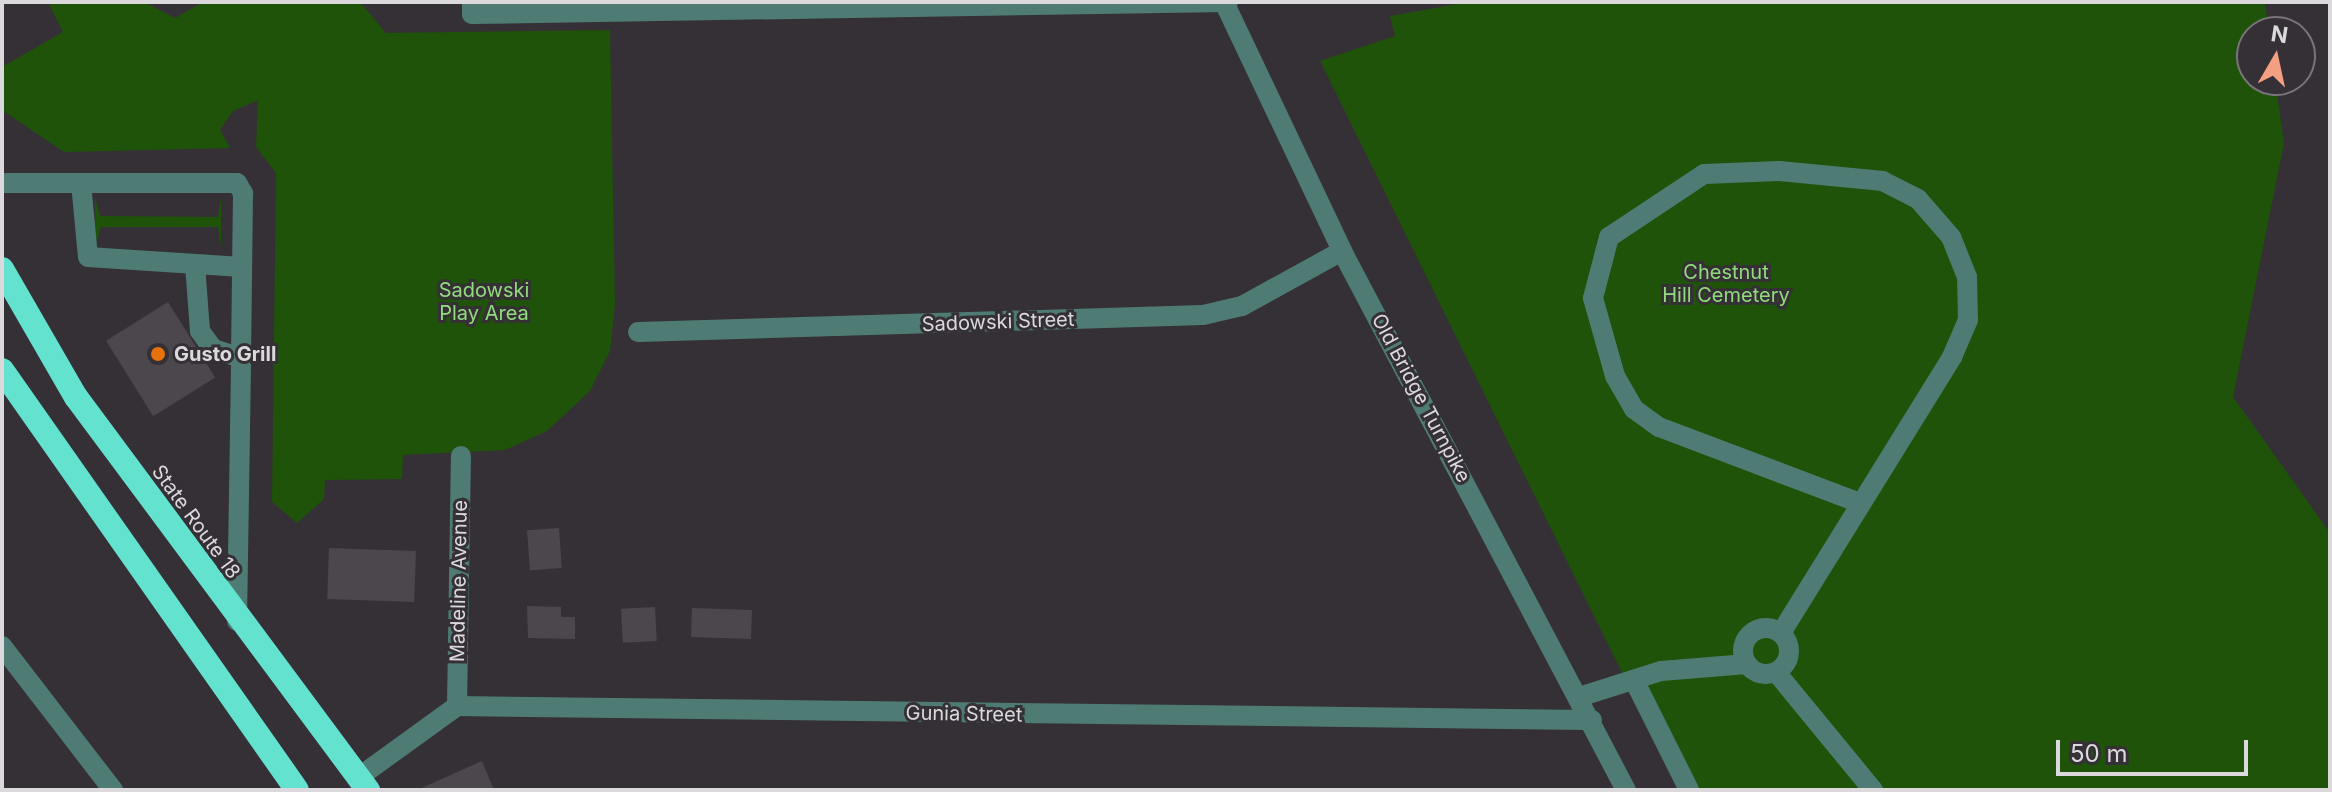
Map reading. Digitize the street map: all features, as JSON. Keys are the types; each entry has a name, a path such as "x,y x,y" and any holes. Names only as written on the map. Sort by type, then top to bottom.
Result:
{"highway":[{"name":"State Route 18","path":"2,269 76,397 237,621 364,784"},
{"path":"5,383 297,790"}],"street":[{"path":"472,8 1225,2"},
{"name":"Old Bridge Turnpike","path":"1225,2 1342,251 1592,720 1626,790"},
{"path":"1781,633 1860,503 1968,320 1967,277 1951,237 1918,199 1840,172 1704,174 1609,237 1593,298 1615,376 1634,409 1659,427 1860,503"},
{"path":"2,183 237,183 242,267 237,621"},
{"path":"81,183 88,257 242,267"},
{"name":"Sadowski Street","path":"638,332 1203,315 1242,306 1342,251"},
{"path":"195,265 200,331 213,349 241,358"},
{"name":"Madeline Avenue","path":"457,706 461,456"},
{"path":"1747,664 1744,643 1753,632 1781,633"},
{"path":"1776,672 1789,653 1781,633"},
{"path":"2,646 113,790"},
{"path":"1579,697 1695,665 1747,664 1776,672 1873,790"},
{"path":"1634,680 1689,790"},
{"path":"364,784 457,706"},
{"name":"Gunia Street","path":"457,706 1592,720"}],"green space":[{"name":"Sadowski Play Area","path":"48,2 144,2 175,18 203,2 360,2 386,33 610,30 615,305 610,351 590,391 547,431 505,450 403,455 402,479 325,480 324,499 297,523 272,502 276,173 256,147 258,100 233,111 220,130 230,148 64,152 2,110 2,67 63,32"},
{"name":"Chestnut Hill Cemetery","path":"1468,2 2265,2 2267,16 2236,16 2236,96 2277,96 2284,143 2233,397 2330,533 2330,790 1680,790 1320,61 1395,36 1390,16"},
{"path":"95,197 100,216 218,217 221,197 221,248 218,227 101,227 95,246"}],"building":[{"name":"Gusto Grill","path":"168,302 215,377 153,416 106,341"},
{"path":"559,528 562,568 530,570 527,530"},
{"path":"329,548 416,551 414,602 327,599"},
{"path":"527,606 561,607 561,617 575,617 575,639 528,638"},
{"path":"655,607 657,641 623,643 621,609"},
{"path":"692,608 752,610 751,639 691,637"},
{"path":"482,761 494,790 417,790"}],"place":[{"name":"Gusto Grill","path":"158,354"}]}
